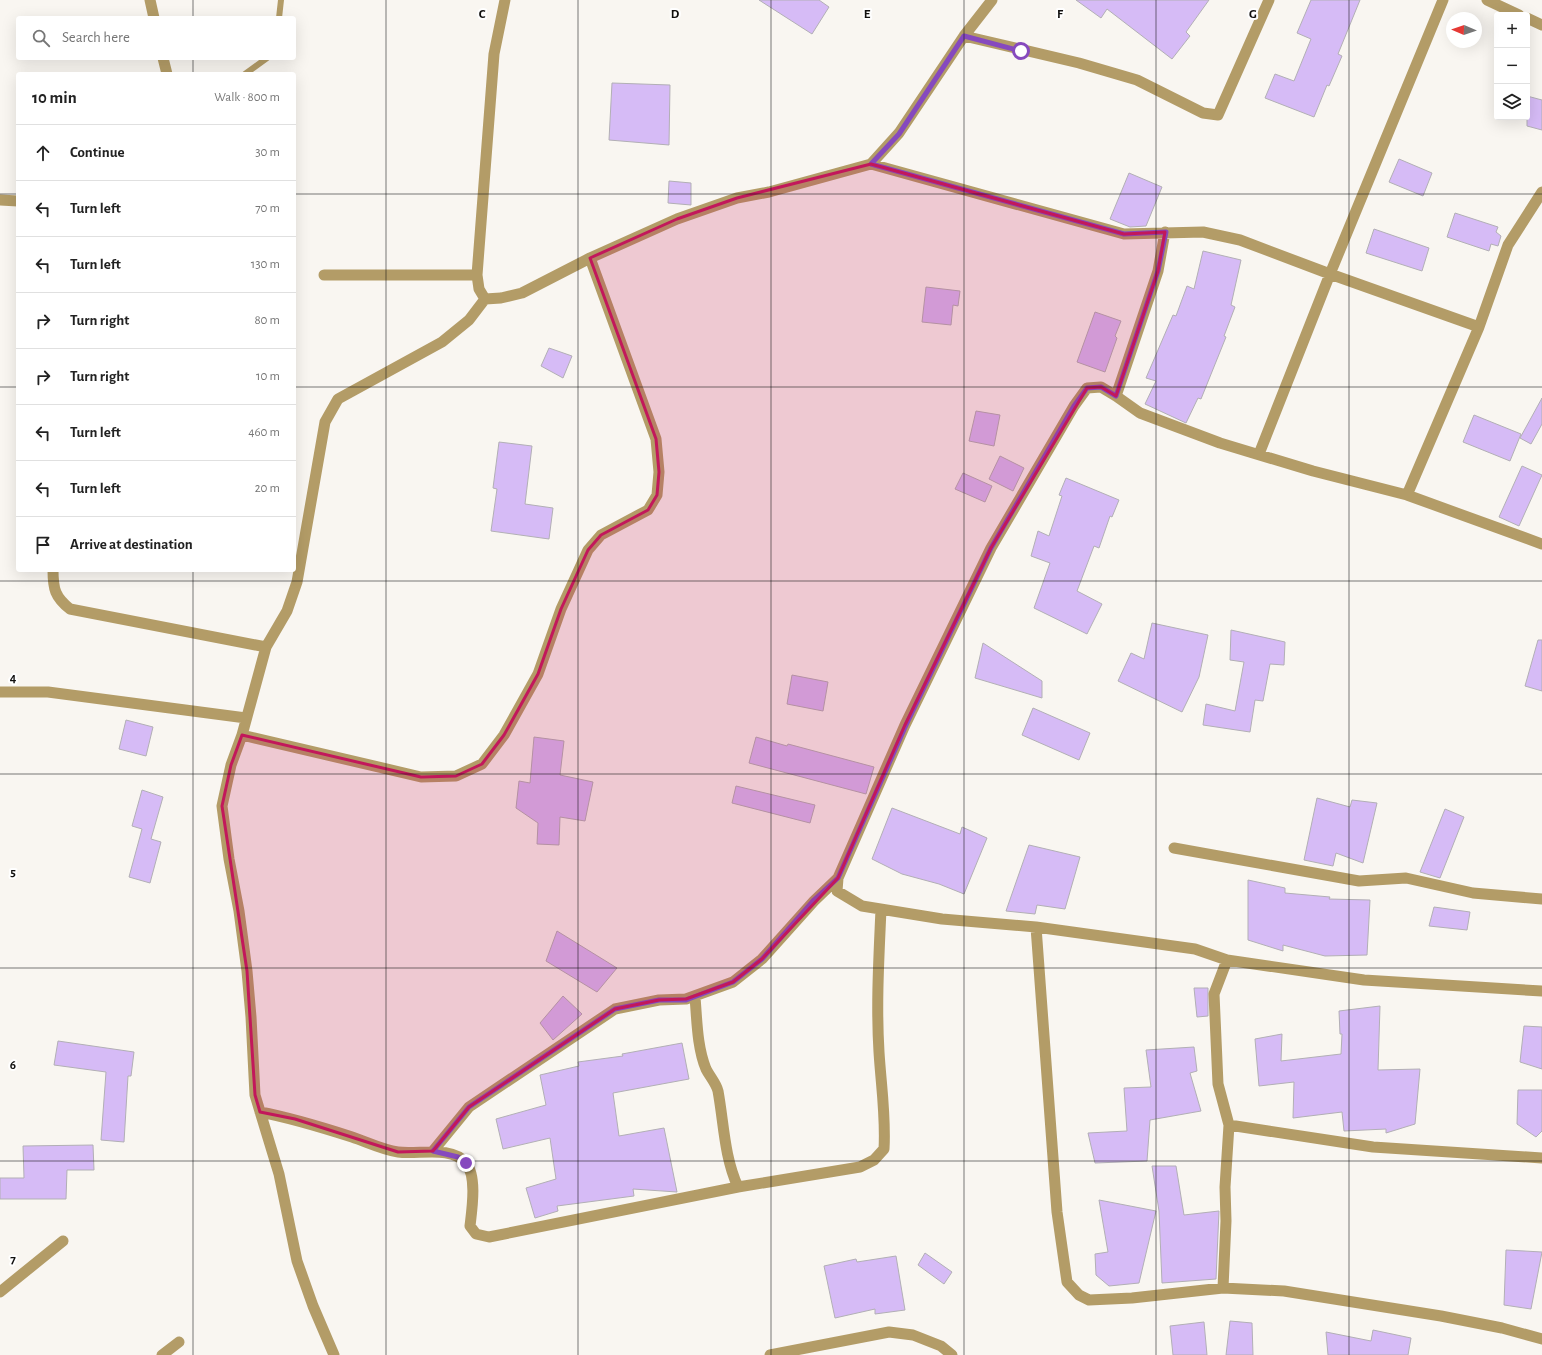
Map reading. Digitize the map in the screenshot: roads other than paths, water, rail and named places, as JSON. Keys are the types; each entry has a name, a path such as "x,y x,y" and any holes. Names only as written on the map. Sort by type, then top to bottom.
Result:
{"street":[{"path":"150,0 154,16"},
{"path":"485,299 479,289 478,276 494,54 505,0"},
{"path":"871,164 899,134 964,36 992,0"},
{"path":"964,36 1079,63 1137,80 1203,113 1218,115 1269,0"},
{"path":"1259,454 1330,274 1444,0"},
{"path":"1487,0 1513,12"},
{"path":"1530,19 1542,25"},
{"path":"164,60 166,72"},
{"path":"334,1355 313,1306 297,1261 279,1174 255,1095 247,971 222,806 231,766 242,735 266,647 287,611 297,582 325,422 338,399 442,342 469,320 485,299 501,298 522,293 590,258 676,219 737,198 770,192 871,164 1124,234 1203,232 1240,240 1479,327"},
{"path":"1407,495 1479,327 1508,245 1542,192"},
{"path":"0,200 16,201"},
{"path":"1116,396 1158,271 1166,232"},
{"path":"242,735 421,777 456,776 482,764 504,735 538,674 561,609 588,550 601,535 648,510 657,495 659,472 656,439 590,258"},
{"path":"324,275 478,276"},
{"path":"1542,544 1407,495 1314,472 1220,443 1140,413 1101,387 1087,388 1074,406 991,548 906,725 838,878 837,891 845,898 862,906 942,919 1036,927 1195,949 1227,960 1364,980 1542,991"},
{"path":"53,572 53,583 58,600 70,609 266,647"},
{"path":"0,692 48,692 246,718"},
{"path":"1174,848 1359,881 1406,878 1474,893 1541,899 1542,888"},
{"path":"433,1151 469,1107 615,1009 659,1000 686,1000 733,982 756,964 814,900 838,878"},
{"path":"260,1112 295,1119 398,1152 433,1151 458,1157 466,1163 472,1175 473,1209 470,1226 476,1234 489,1237 738,1187 860,1167 874,1160 884,1149 886,1124 879,1052 877,978 881,909"},
{"path":"1036,927 1057,1212 1068,1282 1079,1295 1089,1300 1132,1298 1223,1288 1284,1291 1441,1316 1502,1328 1542,1339"},
{"path":"1223,1288 1226,1221 1225,1187 1229,1125 1218,1084 1214,994 1227,960"},
{"path":"695,996 699,1037 706,1069 718,1089 730,1170 738,1187"},
{"path":"1229,1125 1373,1147 1542,1158"},
{"path":"0,1292 63,1241"},
{"path":"770,1355 889,1332 913,1335 941,1346 952,1355"},
{"path":"162,1355 179,1342"}],"lane":[{"path":"280,0 280,16"},
{"path":"248,72 264,60"}]}
